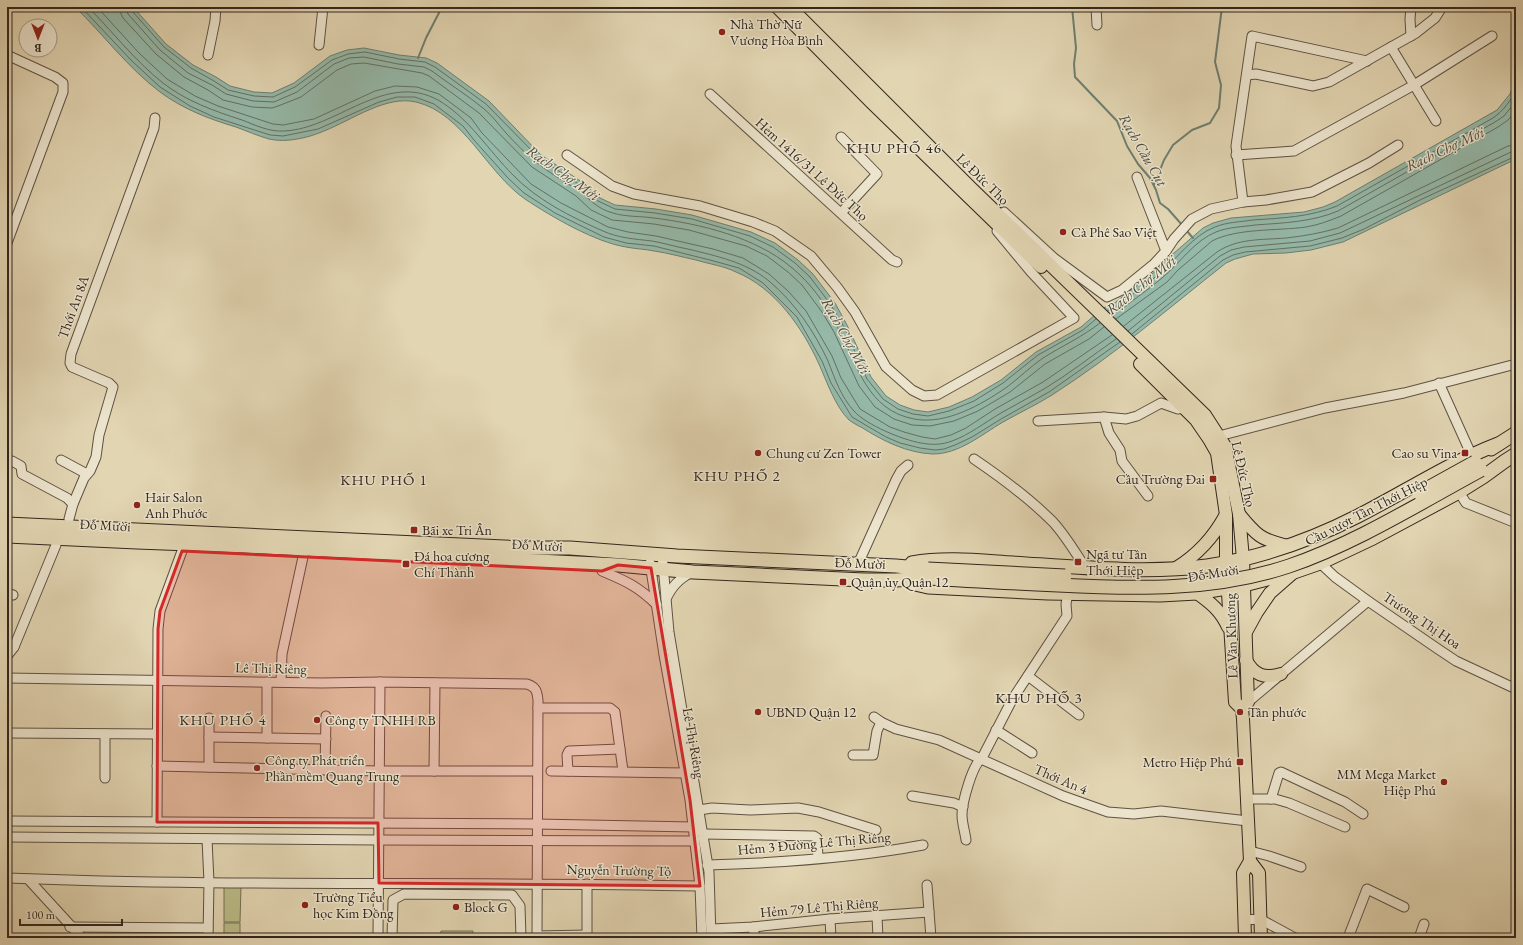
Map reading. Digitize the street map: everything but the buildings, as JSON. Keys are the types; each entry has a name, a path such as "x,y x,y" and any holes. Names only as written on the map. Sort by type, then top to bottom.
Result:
{"highway":[{"name":"Đỗ Mười","path":"896,566 930,560 982,561 1141,569 1203,566 1243,559 1288,546 1329,530 1476,462 1498,444 1516,433"},
{"name":"Đỗ Mười","path":"1476,462 1510,458"},
{"name":"Đỗ Mười","path":"7,536 618,565 693,572 896,580 928,587 1160,595 1201,592 1244,585 1294,572 1320,563 1373,538 1459,492 1484,477 1510,458"},
{"name":"Cầu vượt Tân Thới Hiệp","path":"928,574 1138,580 1183,579 1235,572 1282,560 1324,544 1370,521 1476,462"},
{"name":"Đỗ Mười","path":"7,516 377,534 512,538 570,548"},
{"path":"49,526 69,519"},
{"name":"Đỗ Mười","path":"7,524 526,548 570,548 896,566 928,574"},
{"name":"Đỗ Mười","path":"7,542 602,571"},
{"path":"1261,554 1266,580"},
{"path":"602,571 618,565"},
{"path":"1201,592 1203,566"},
{"name":"Đỗ Mười","path":"896,580 928,574"}],"main road":[{"name":"Lê Đức Thọ","path":"777,7 862,85 1085,305"},
{"name":"Lê Đức Thọ","path":"790,7 862,85 996,224 1085,305"},
{"path":"1085,305 1140,358"},
{"name":"Lê Đức Thọ","path":"1140,358 1196,420 1214,438 1225,446 1239,514 1243,559"},
{"name":"Lê Đức Thọ","path":"1140,358 1205,415 1214,438 1219,464 1226,515 1226,562"},
{"path":"1239,514 1249,527 1261,537 1275,543 1288,546"},
{"path":"1176,568 1187,562 1202,549 1217,530 1226,515"},
{"name":"Lê Văn Khương","path":"1243,559 1246,659 1245,706 1247,799 1250,856 1243,874 1245,938"},
{"name":"Lê Văn Khương","path":"1226,562 1235,702 1245,706"},
{"path":"1245,633 1270,593 1294,572"},
{"path":"1201,592 1223,616 1230,631"},
{"path":"1246,659 1251,669 1258,674 1271,677 1281,674"},
{"name":"Lê Văn Khương","path":"1250,856 1259,873 1261,938"}],"street":[{"path":"208,55 215,21 216,7"},
{"path":"319,45 324,7"},
{"path":"1096,7 1097,25"},
{"path":"1411,7 1411,36"},
{"path":"1247,75 1256,74 1314,86 1329,82 1411,36 1435,18 1442,7"},
{"path":"1243,202 1236,146 1252,36 1367,60"},
{"path":"1236,154 1294,151 1414,85 1492,36"},
{"path":"1391,47 1436,121"},
{"path":"7,55 55,77 63,83 63,92 7,243"},
{"name":"Hẻm 1416/31 Lê Đức Thọ","path":"710,94 892,260 897,262"},
{"name":"Thới An 8A","path":"69,519 73,504 84,478 96,457 99,435 113,387 109,383 72,367 70,363 71,354 155,123"},
{"path":"841,137 877,174 841,213"},
{"path":"1166,251 1174,238 1192,219 1211,209 1243,202 1266,200 1312,192 1368,163 1398,145"},
{"name":"Lê Đức Thọ","path":"566,155 612,186 634,194 700,206 753,222 775,231 811,256 837,287 855,312 886,367 912,390 924,396 937,395 1074,318 1031,272 997,230 996,224"},
{"path":"1137,177 1166,251"},
{"name":"Lê Đức Thọ","path":"1004,212 1054,258 1107,297 1122,290 1154,264 1166,251"},
{"path":"1214,438 1325,408 1404,393 1516,364"},
{"path":"1439,383 1476,462"},
{"path":"1038,421 1104,417 1126,419 1137,416 1162,403 1178,410 1185,408"},
{"path":"1104,417 1109,433 1120,450 1122,461 1148,496"},
{"path":"974,459 1014,487 1053,523 1071,545 1085,567"},
{"path":"60,460 87,474"},
{"path":"12,461 21,466 22,474 73,504"},
{"path":"858,564 896,480 901,471 908,465"},
{"path":"1459,492 1466,503 1516,523"},
{"path":"7,656 10,645 56,544"},
{"path":"157,822 158,628 160,611 182,551"},
{"name":"Lê Thị Riêng","path":"661,554 657,569 657,605 693,827 700,886 702,938"},
{"path":"281,682 282,654 303,556"},
{"name":"Trương Thị Hoa","path":"1320,563 1336,577 1417,636 1456,660 1516,689"},
{"name":"Lê Thị Riêng","path":"657,569 666,599 669,632 708,865 711,934"},
{"path":"602,571 632,584 645,593 657,605"},
{"path":"666,599 673,586 679,580 693,572"},
{"path":"966,840 962,815 971,777 978,761 982,758 1012,700 1067,616 1066,604 1068,593"},
{"path":"1245,706 1368,601"},
{"path":"1028,676 1079,716"},
{"name":"Lê Thị Riêng","path":"7,678 158,681 527,684 534,687 537,694 538,708"},
{"path":"267,682 267,738"},
{"path":"378,938 380,682"},
{"path":"434,771 435,683"},
{"path":"587,884 587,936 537,937 536,824 538,708 610,708 615,712 623,771"},
{"path":"325,770 326,716"},
{"path":"209,718 209,767"},
{"name":"Thới An 4","path":"853,755 874,755 878,720 896,729 939,740 982,758 1063,796 1108,812 1134,814 1161,812 1248,821"},
{"path":"996,730 1032,752"},
{"path":"7,733 157,734"},
{"path":"105,734 105,778"},
{"path":"209,737 326,739"},
{"path":"568,771 567,755 569,751 620,749"},
{"path":"157,766 379,771 537,771"},
{"path":"551,771 685,773"},
{"path":"1270,799 1279,773 1281,772 1345,802 1363,814"},
{"path":"912,796 954,803 963,807"},
{"path":"1247,799 1270,799 1289,803 1345,827"},
{"path":"699,810 712,808 750,810 798,808 820,812 876,830"},
{"path":"7,821 536,824 693,827"},
{"path":"703,834 814,836 817,838 818,858"},
{"path":"7,837 694,841"},
{"path":"207,839 209,882 208,938"},
{"name":"Hẻm 3 Đường Lê Thị Riêng","path":"708,865 756,864 851,856 923,845"},
{"path":"1250,856 1269,856 1301,867"},
{"name":"Nguyễn Trường Tộ","path":"7,878 209,882 700,886"},
{"path":"28,879 82,938"},
{"path":"927,885 931,938"},
{"path":"1348,938 1367,889 1404,907"},
{"path":"392,938 392,900 404,894 512,895 520,906 521,938"},
{"name":"Hẻm 79 Lê Thị Riêng","path":"711,934 754,927 830,919 929,912"},
{"path":"877,916 878,938"},
{"path":"830,919 831,938"},
{"path":"1244,920 1260,919 1295,938"},
{"path":"1419,938 1424,924"},
{"path":"70,926 208,928"},
{"path":"754,927 755,938"}],"highlighted area":[{"path":"182,551 602,571 618,565 651,568 690,800 700,886 379,883 378,823 157,822 158,629 160,611"}],"green space":[{"path":"224,886 241,886 240,922 224,922"},
{"path":"224,923 240,923 240,938 224,938"},
{"path":"441,931 473,931 472,938 440,938"}],"water":[{"name":"Rạch Chợ Mới","path":"75,7 133,7 166,44 193,65 230,86 254,92 272,93 294,83 330,56 347,50 364,48 399,55 426,58 437,63 489,101 541,155 585,184 598,197 615,205 656,209 692,215 751,232 775,243 798,260 813,274 835,303 871,377 886,396 900,405 914,410 928,412 949,407 972,397 1001,380 1036,352 1081,327 1103,308 1113,304 1157,270 1167,259 1203,228 1213,223 1231,218 1304,212 1335,202 1497,110 1510,94 1516,77 1516,159 1343,242 1311,250 1286,253 1253,254 1226,263 1119,348 1052,395 1003,422 970,443 952,451 943,453 923,453 905,449 887,441 849,420 835,401 812,350 796,323 775,298 763,288 750,279 727,268 670,254 614,244 601,240 561,221 525,199 511,188 461,131 448,118 433,108 416,102 393,102 369,110 318,134 290,140 269,139 206,117 160,92 126,62"}],"waterway":[{"name":"Rạch Cầu Cụt","path":"418,58 426,38 442,7"},
{"name":"Rạch Cầu Cụt","path":"1072,7 1076,48 1074,64 1075,77 1117,121 1127,146 1138,164 1150,178 1160,203 1168,209 1183,226"},
{"path":"1154,185 1164,160 1173,145 1192,130 1210,123 1219,108 1221,85 1215,62 1222,7"},
{"name":"Rạch Cầu Cụt","path":"1186,230 1193,238"}],"place":[{"name":"Nhà Thờ Nữ Vương Hòa Bình","path":"722,32"},
{"name":"Cà Phê Sao Việt","path":"1063,232"},
{"name":"Chung cư Zen Tower","path":"758,453"},
{"name":"Cao su Vina","path":"1465,453"},
{"name":"Cầu Trường Đai","path":"1213,479"},
{"name":"Hair Salon Anh Phước","path":"137,505"},
{"name":"Bãi xe Tri Ân","path":"414,530"},
{"name":"Ngã tư Tân Thới Hiệp","path":"1078,562"},
{"name":"Đá hoa cương Chí Thành","path":"406,564"},
{"name":"Quận ủy Quận 12","path":"843,582"},
{"name":"UBND Quận 12","path":"758,712"},
{"name":"Tân phước","path":"1240,712"},
{"name":"Công ty TNHH RB","path":"317,720"},
{"name":"Metro Hiệp Phú","path":"1240,762"},
{"name":"Công ty Phát triển Phần mềm Quang Trung","path":"257,768"},
{"name":"MM Mega Market Hiệp Phú","path":"1444,782"},
{"name":"Trường Tiểu học Kim Đồng","path":"305,905"},
{"name":"Block G","path":"456,907"}],"district":[{"name":"KHU PHỐ 46","path":"894,148"},
{"name":"KHU PHỐ 2","path":"737,476"},
{"name":"KHU PHỐ 1","path":"384,480"},
{"name":"KHU PHỐ 3","path":"1039,698"},
{"name":"KHU PHỐ 4","path":"223,720"}]}
